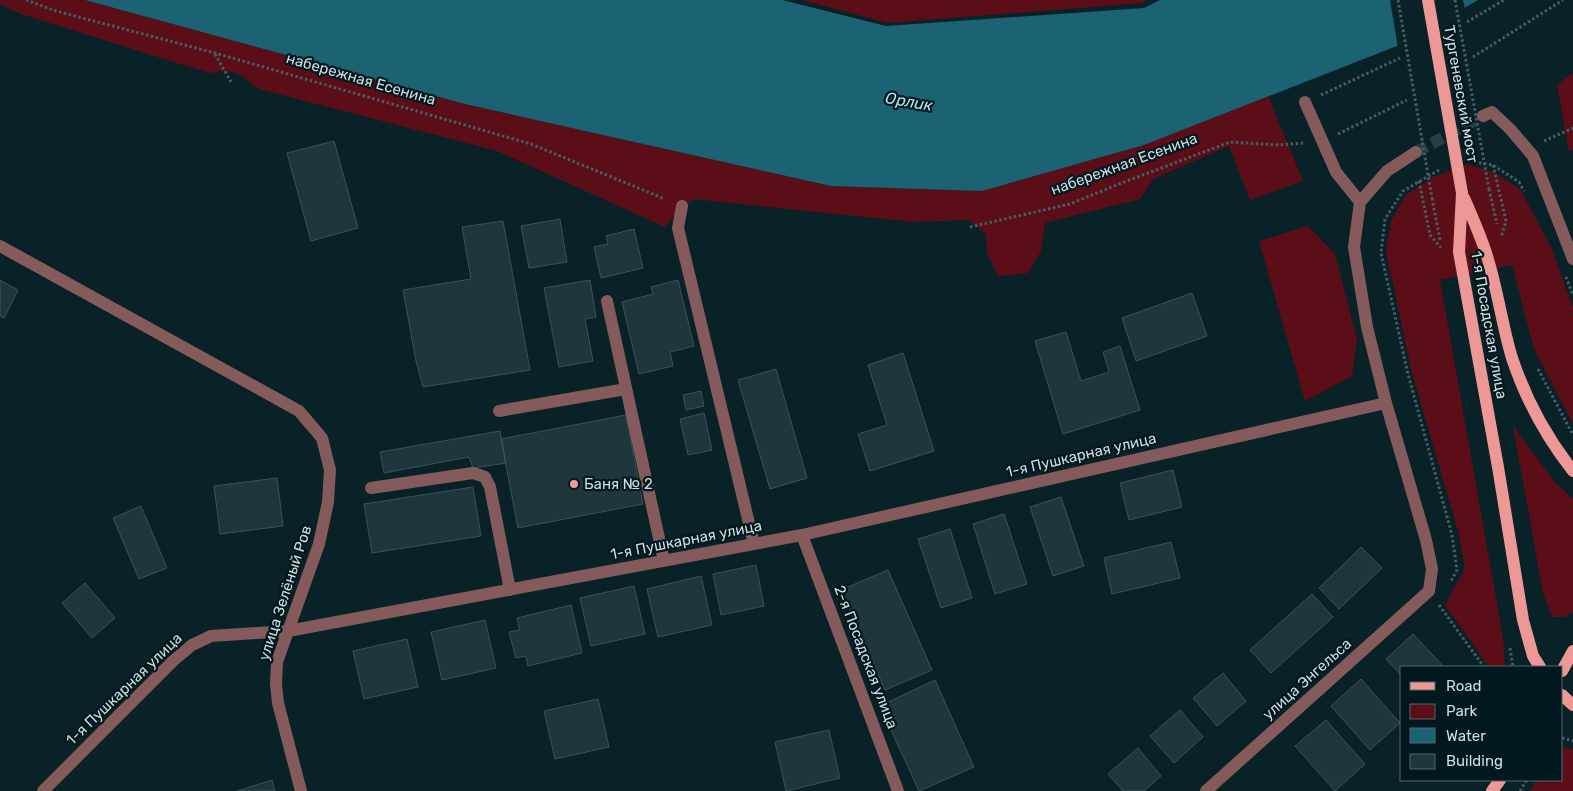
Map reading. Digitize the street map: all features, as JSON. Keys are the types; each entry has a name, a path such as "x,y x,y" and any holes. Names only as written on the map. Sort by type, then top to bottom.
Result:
{"main road":[{"name":"Тургеневский мост","path":"1428,0 1462,193"},
{"name":"1-я Посадская улица","path":"1462,193 1484,248 1512,357 1524,390 1539,421 1557,451 1573,471"},
{"name":"1-я Посадская улица","path":"1462,193 1459,252 1498,467 1523,620 1533,656 1539,666"},
{"path":"1563,669 1573,651"},
{"path":"1563,696 1573,705"}],"street":[{"path":"1305,102 1336,172 1360,202"},
{"path":"1483,116 1492,112 1511,130 1533,156 1573,259"},
{"path":"1416,152 1387,171 1360,202 1354,247 1367,328 1386,402 1426,540 1432,569 1429,592"},
{"path":"682,206 678,228 754,544"},
{"name":"улица Зелёный Ров","path":"0,246 299,411 322,438 330,470 328,502 320,544 277,662 276,684 278,703 302,791"},
{"path":"607,301 664,561"},
{"path":"499,411 626,388"},
{"name":"1-я Пушкарная улица","path":"43,791 173,661 192,645 211,636 288,630 802,535 1386,402"},
{"path":"371,488 473,473 485,477 490,487 510,590"},
{"name":"2-я Посадская улица","path":"802,535 898,791"},
{"name":"улица Энгельса","path":"1206,791 1429,592"}],"path":[{"name":"набережная Есенина","path":"26,0 56,11 215,53 531,144 682,206"},
{"path":"1398,0 1441,248 1430,235 1419,181"},
{"path":"1455,0 1489,189 1501,239 1506,221 1493,165"},
{"path":"1467,22 1504,0"},
{"path":"1473,57 1563,0"},
{"path":"215,53 231,82"},
{"path":"1305,102 1400,58"},
{"path":"1323,141 1407,100"},
{"path":"1527,149 1573,128"},
{"name":"набережная Есенина","path":"970,227 1070,204 1230,142 1279,145 1323,141"},
{"path":"1467,160 1493,165 1520,182 1529,198"},
{"path":"1443,168 1403,191 1385,219 1381,253 1408,374 1452,535 1457,570 1448,587"},
{"path":"1566,276 1573,294"},
{"path":"1536,366 1573,435"},
{"path":"1429,592 1483,666"}],"green space":[{"path":"0,0 85,0 465,104 831,186 982,191 1144,145 1268,96 1303,181 1250,200 1229,146 1153,179 1140,199 1045,223 1041,251 1028,273 998,276 987,253 986,234 969,220 913,222 693,199 665,227 497,151 259,89 236,73 226,71 209,73 21,14 0,4"},
{"path":"802,0 1147,0 1142,3 887,23"},
{"path":"1573,73 1573,150 1569,151 1557,85"},
{"path":"1468,164 1495,173 1520,189 1551,247 1573,307 1573,424 1534,349 1512,265 1440,280 1503,638 1505,666 1488,666 1445,605 1465,568 1459,534 1412,373 1386,252 1391,221 1405,196 1433,177"},
{"path":"1308,226 1335,254 1357,339 1352,376 1305,401 1259,241"},
{"path":"1513,426 1554,481 1573,499 1573,612 1565,617 1552,617 1543,593"},
{"path":"1563,747 1573,749 1573,791 1530,791 1535,781 1563,781"}],"water":[{"name":"Орлик","path":"85,0 782,0 886,26 1144,8 1160,0 1478,0 1402,44 1144,145 982,191 831,186 465,104"}],"pier":[{"path":"1390,0 1463,0 1465,10 1398,48"}],"building":[{"path":"334,141 358,228 311,241 287,153"},
{"path":"560,219 567,262 529,268 521,226"},
{"path":"503,221 530,370 423,387 416,361 403,290 471,279 462,227"},
{"path":"634,229 643,268 601,278 594,247 608,244 606,236"},
{"path":"0,280 18,290 4,318 0,316"},
{"path":"590,280 596,317 585,319 593,361 559,367 544,288"},
{"path":"678,280 694,346 670,352 673,366 639,374 622,302 653,294 651,287"},
{"path":"1192,293 1207,336 1136,361 1122,318"},
{"path":"1066,332 1081,381 1109,372 1103,352 1120,346 1140,410 1063,434 1035,341"},
{"path":"903,353 934,451 870,471 858,434 887,425 868,365"},
{"path":"776,369 807,478 770,489 738,380"},
{"path":"701,391 704,406 686,410 683,395"},
{"path":"704,413 712,450 688,455 680,419"},
{"name":"Баня № 2","path":"626,415 643,504 518,528 501,439"},
{"path":"500,431 506,463 473,468 469,457 384,473 380,452"},
{"path":"1173,470 1182,507 1129,520 1120,483"},
{"path":"277,478 283,526 220,534 214,486"},
{"path":"473,487 481,536 372,553 364,504"},
{"path":"1061,497 1084,566 1053,576 1030,507"},
{"path":"141,506 167,568 139,579 113,518"},
{"path":"1004,514 1027,584 995,594 973,524"},
{"path":"950,529 972,598 941,608 918,539"},
{"path":"1171,542 1180,578 1112,594 1104,558"},
{"path":"1361,547 1382,568 1339,609 1319,588"},
{"path":"756,565 764,606 721,615 713,574"},
{"path":"888,570 932,670 885,690 841,590"},
{"path":"701,576 712,625 658,637 647,589"},
{"path":"85,583 115,618 92,638 62,603"},
{"path":"634,586 645,634 591,646 580,598"},
{"path":"1312,594 1333,617 1271,673 1250,650"},
{"path":"571,605 582,653 528,666 526,656 516,658 509,632 520,630 517,618"},
{"path":"485,620 496,668 442,680 431,632"},
{"path":"1413,634 1443,666 1400,666 1400,674 1386,659"},
{"path":"407,639 418,687 364,699 353,651"},
{"path":"1223,673 1246,701 1217,726 1193,698"},
{"path":"1361,679 1400,723 1370,750 1331,706"},
{"path":"935,680 974,767 919,791 880,706"},
{"path":"598,699 609,747 555,759 544,711"},
{"path":"1180,710 1203,737 1174,763 1150,736"},
{"path":"1326,720 1365,764 1335,791 1295,746"},
{"path":"829,730 840,778 786,791 775,742"},
{"path":"1138,748 1161,776 1144,791 1123,791 1108,774"},
{"path":"272,780 275,791 237,791"}],"tunnel":[{"path":"1416,152 1483,116"}],"place":[{"name":"Баня № 2","path":"574,484"}]}
